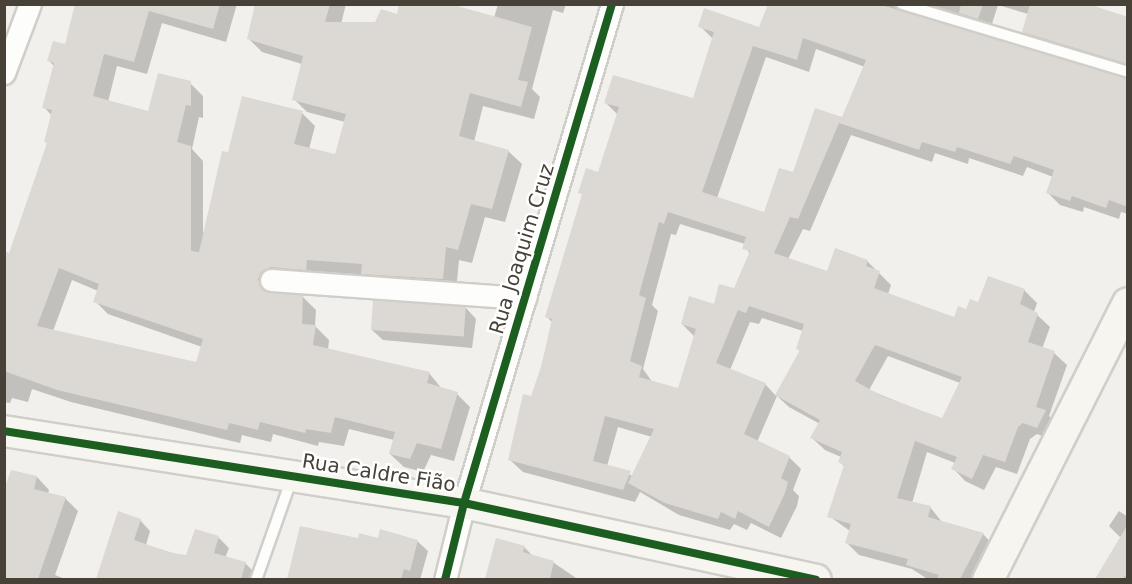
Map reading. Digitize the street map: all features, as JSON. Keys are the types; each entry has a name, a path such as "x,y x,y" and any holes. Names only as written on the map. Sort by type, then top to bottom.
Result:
{"street":[{"path":"4,73 30,4"},
{"name":"Rua Joaquim Cruz","path":"445,579 464,503 612,4"},
{"path":"271,280 525,298"},
{"path":"988,579 1128,303"},
{"name":"Rua Caldre Fião","path":"4,431 464,503 816,579"}],"lane":[{"path":"903,4 1128,72"},
{"path":"256,579 292,476"}],"building":[{"path":"75,4 220,4 213,29 149,11 134,62 104,54 93,96 148,111 158,73 191,81 191,106 186,105 177,142 191,146 191,251 199,252 222,151 228,152 242,96 303,111 294,144 335,154 346,114 292,100 303,56 247,39 255,4 330,4 325,22 375,22 381,9 397,14 399,4 450,4 532,27 518,80 528,82 521,107 470,93 459,136 509,150 492,209 471,204 458,250 446,247 443,279 361,274 362,264 307,260 306,270 271,267 261,272 258,279 264,291 303,295 302,324 316,325 313,345 430,372 427,383 458,392 441,449 417,443 410,459 389,454 395,432 335,417 331,433 306,429 305,433 260,422 258,430 229,423 227,430 57,390 4,371 4,251 9,253 47,143 44,142 52,110 42,108 54,63 47,61 53,41 65,44","holes":["59,268 99,284 93,302 203,339 196,362 37,326"]},
{"path":"768,4 878,4 1128,79 1128,207 1109,200 1106,208 1072,196 1070,201 1046,193 1054,170 1014,156 1010,164 957,147 955,152 922,142 919,150 839,123 798,219 790,217 774,253 827,271 835,248 868,260 866,266 880,271 874,288 954,317 958,306 966,309 970,299 978,302 988,276 1025,289 1020,304 1038,313 1028,342 1055,351 1036,407 1046,410 1037,428 1023,423 1018,427 1005,462 983,455 972,479 951,469 957,457 915,441 897,498 931,506 928,517 984,533 960,579 937,579 939,575 906,565 908,559 845,543 851,524 827,517 844,465 838,462 842,452 810,438 820,420 775,395 800,350 796,349 804,324 749,306 746,313 738,310 716,363 766,383 744,434 790,456 781,478 788,482 785,493 769,527 738,511 735,519 721,512 718,519 665,503 628,483 654,429 605,416 593,461 631,471 623,490 508,460 523,394 531,396 541,367 552,319 545,317 582,194 578,193 586,168 598,172 619,107 604,103 613,75 693,98 714,32 698,27 704,8 759,27","holes":["803,38 866,60 842,117 815,108 793,172 779,168 764,212 702,192 753,46 797,60","668,212 746,237 742,249 750,251 734,288 719,284 714,304 689,296 681,324 696,329 678,388 639,377 642,366 630,361 646,298 639,295 659,222 664,224","875,345 962,377 942,418 882,396 855,381"]},
{"path":"961,4 983,4 978,19 959,13"},
{"path":"1030,4 1088,4 1128,17 1128,64 1022,32"},
{"path":"373,300 466,306 464,336 371,330"},
{"path":"11,470 37,476 34,489 66,497 38,579 4,579 4,489"},
{"path":"118,511 141,519 134,540 172,553 186,555 195,529 219,536 214,553 246,562 241,579 96,579"},
{"path":"1128,524 1128,572 1123,579 1095,579"},
{"path":"300,526 358,538 359,533 378,538 380,529 418,540 410,571 404,569 401,579 287,579"},
{"path":"496,538 525,546 523,552 554,561 550,579 485,579"}],"cycle path":[{"path":"445,580 464,503 612,4"},
{"path":"4,431 464,503 816,580"}]}
